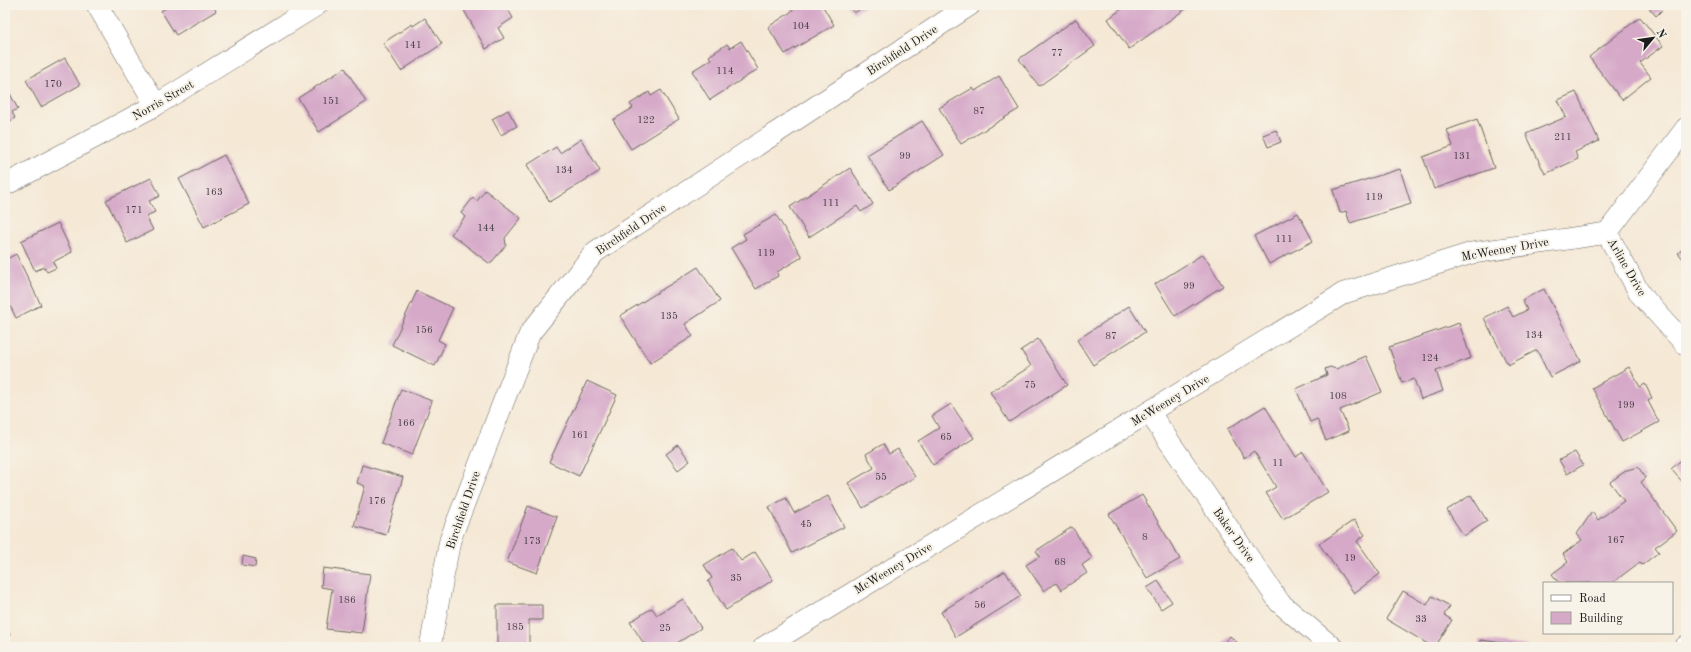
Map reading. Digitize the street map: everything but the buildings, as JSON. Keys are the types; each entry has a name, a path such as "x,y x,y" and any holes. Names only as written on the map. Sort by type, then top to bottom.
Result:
{"street":[{"path":"97,5 156,105"},
{"name":"Norris Street","path":"5,186 156,105 317,5"},
{"name":"Birchfield Drive","path":"430,647 450,540 530,333 595,252 970,5"},
{"name":"Arline Drive","path":"1686,128 1607,233 1640,294 1686,346"},
{"name":"McWeeney Drive","path":"764,647 1344,293 1472,253 1607,233"},
{"name":"Baker Drive","path":"1149,412 1280,603 1332,647"}]}
